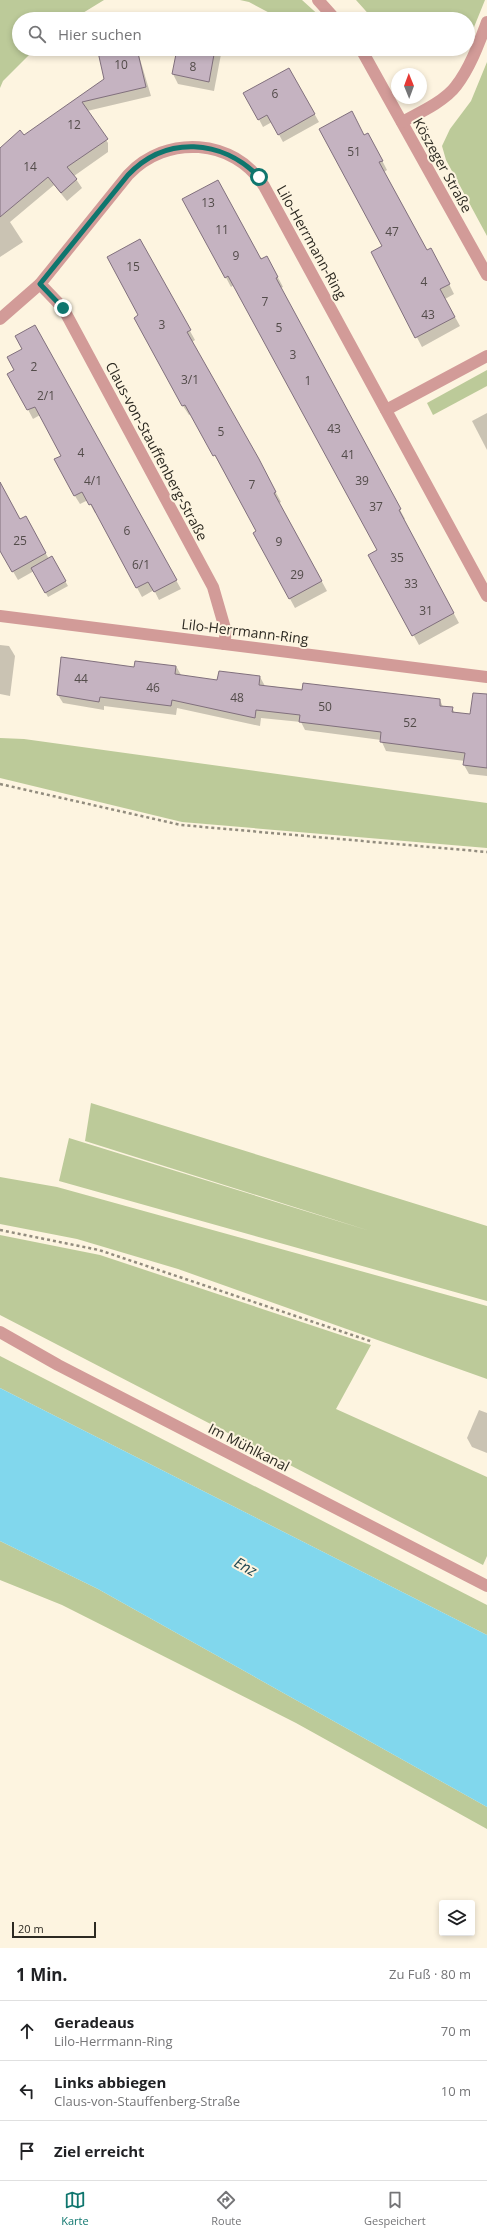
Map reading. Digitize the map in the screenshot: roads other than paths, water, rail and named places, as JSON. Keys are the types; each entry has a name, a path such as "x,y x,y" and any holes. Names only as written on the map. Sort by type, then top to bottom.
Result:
{"street":[{"path":"318,0 329,12"},
{"path":"475,50 487,22"},
{"name":"Köszeger Straße","path":"364,56 487,276"},
{"path":"402,122 429,108 456,87 472,56"},
{"name":"Lilo-Herrmann-Ring","path":"0,319 40,284 128,175 142,162 160,152 179,148 198,147 217,150 236,158 259,177 487,596"},
{"name":"Claus-von-Stauffenberg-Straße","path":"40,284 63,308 214,586 226,632 224,644"},
{"path":"386,410 487,356"},
{"name":"Lilo-Herrmann-Ring","path":"0,616 487,677"},
{"name":"Im Mühlkanal","path":"0,1332 58,1366 487,1586"}],"water":[{"name":"Enz","path":"0,1388 487,1635 487,1807 98,1589 0,1541"}]}
